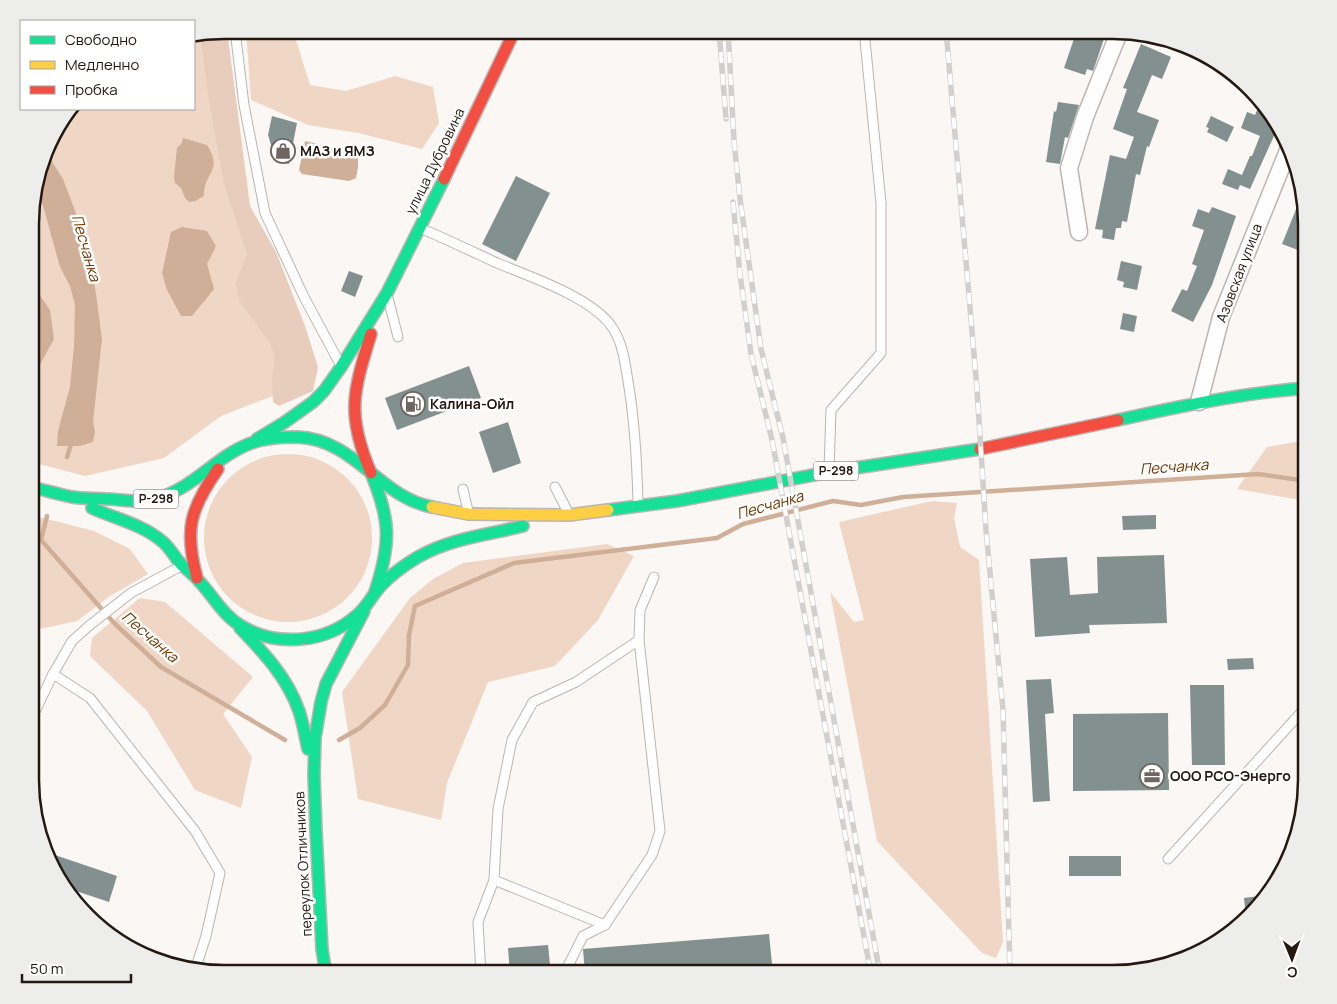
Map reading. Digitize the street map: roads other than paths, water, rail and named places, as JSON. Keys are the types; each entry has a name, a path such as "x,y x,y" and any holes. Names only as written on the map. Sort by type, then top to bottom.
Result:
{"main road":[{"name":"улица Дубровина","path":"250,443 313,402 324,391 341,367 387,293 511,39"},
{"path":"371,473 358,437 354,403 356,385 380,304"},
{"name":"Р-298","path":"374,594 394,574 424,553 443,544 569,515 677,501 829,472 996,446 1199,402 1298,389"},
{"name":"Р-298","path":"39,489 73,497 128,502 156,499 184,487 250,443 278,437 313,438 331,444 352,456 371,473 399,493 426,506 468,514 569,515"},
{"name":"Р-298","path":"197,579 190,556 189,536 192,517 196,503 203,490 228,456"},
{"name":"Р-298","path":"73,497 99,512 119,517 152,534 169,548 182,566 197,579 229,618 265,637 280,640 302,639 318,636 342,626 367,606 374,594 388,549 388,528 380,494 371,473"},
{"path":"313,777 316,727 321,696 332,669 367,606"},
{"path":"229,618 274,663 292,690 299,710 313,777"},
{"name":"переулок Отличников","path":"313,777 322,949 325,965"},
{"name":"переулок Отличников","path":"319,965 322,949"}],"street":[{"path":"1079,232 1069,168 1085,117 1116,39"},
{"name":"Азовская улица","path":"1199,402 1221,317 1285,157"}],"lane":[{"path":"236,39 244,104 265,213 304,297 341,367"},
{"path":"829,472 831,410 881,353 881,203 865,39"},
{"path":"420,228 568,293 604,318 611,326 618,336 622,350 631,400 637,456 638,506"},
{"path":"387,293 398,337"},
{"path":"555,488 569,515"},
{"path":"463,489 468,514"},
{"path":"39,702 52,674 72,641 131,593 182,566"},
{"path":"568,965 582,936 606,925 652,854 660,831 639,640 640,610 654,577"},
{"path":"481,965 478,922 494,880 498,808 512,740 533,702 576,682 639,640"},
{"path":"52,674 90,698 195,830 220,873 206,936 197,964"},
{"path":"1168,859 1298,716"},
{"path":"494,880 606,925"}],"water":[{"path":"183,138 207,145 214,161 212,172 206,182 204,196 189,202 181,188 175,183 174,177 177,148 182,143"},
{"path":"305,141 351,152 358,157 356,178 349,181 302,174 299,170"},
{"path":"51,160 63,179 86,240 102,339 93,422 95,432 93,442 80,446 57,446 58,431 70,387 75,305 70,286 60,267 41,197"},
{"path":"182,227 207,231 216,246 207,264 214,289 192,316 181,316 167,290 162,273 171,232"},
{"path":"39,294 50,310 54,339 39,366"}],"waterway":[{"name":"Песчанка","path":"67,457 72,441"},
{"name":"Песчанка","path":"339,740 360,728 385,705 408,665 409,635 415,606 514,563 717,538 743,524 833,501 861,505 903,497 1258,474 1298,480"},
{"name":"Песчанка","path":"47,516 41,540 114,623 161,667 285,740"}],"railway":[{"path":"720,39 726,119"},
{"path":"728,39 734,141 740,199 761,349 783,438 878,965"},
{"path":"947,39 977,389 986,530 1003,710 1010,965"},
{"path":"733,202 740,274 751,354 772,440 869,965"}],"place":[{"name":"МАЗ и ЯМЗ","path":"283,151"},
{"name":"Калина-Ойл","path":"413,404"},
{"name":"ООО РСО-Энерго","path":"1152,776"}]}
